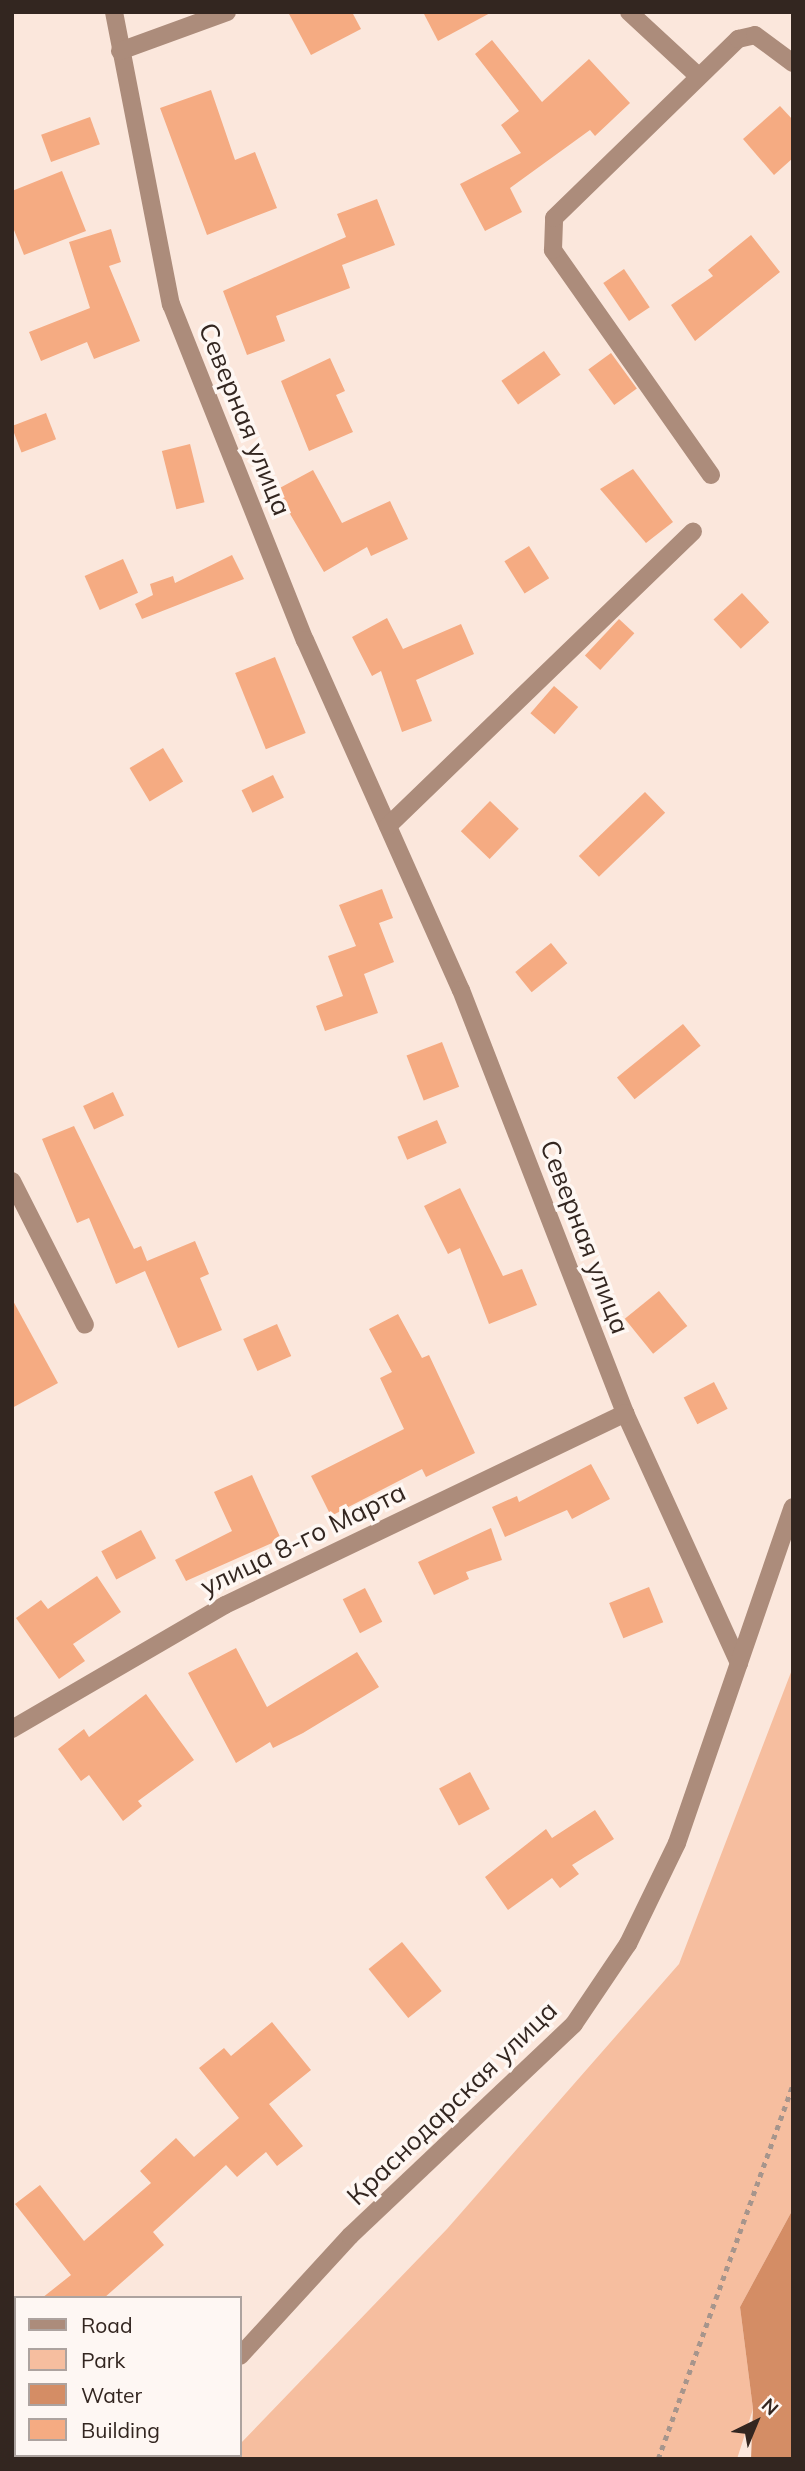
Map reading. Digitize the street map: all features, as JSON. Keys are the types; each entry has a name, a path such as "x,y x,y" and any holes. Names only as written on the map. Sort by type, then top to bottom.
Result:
{"street":[{"name":"Северная улица","path":"114,12 171,304 388,826 461,990 625,1413 739,1663"},
{"path":"120,51 227,12"},
{"path":"629,12 697,75"},
{"path":"711,475 554,250 554,218 697,75 738,38 755,35 793,64"},
{"path":"388,826 693,531"},
{"path":"12,1181 85,1325"},
{"name":"улица 8-го Марта","path":"12,1729 225,1605 625,1413"},
{"name":"Краснодарская улица","path":"242,2354 350,2236 575,2024 628,1944 677,1843 793,1507"}],"path":[{"path":"658,2459 793,2085"}],"green space":[{"path":"793,1667 793,2209 740,2307 753,2409 737,2459 229,2459 242,2457 242,2442 447,2229 679,1964"}],"water":[{"path":"793,2209 793,2459 751,2459 753,2409 740,2307"}],"building":[{"path":"288,12 352,12 361,29 311,55"},
{"path":"423,12 492,12 438,41"},
{"path":"492,40 542,102 589,59 630,103 595,136 590,130 510,188 522,212 485,231 460,184 521,153 501,125 519,111 475,54"},
{"path":"211,90 235,160 255,152 277,208 207,235 160,108"},
{"path":"780,106 793,120 793,158 774,175 743,139"},
{"path":"90,117 100,144 51,162 41,135"},
{"path":"62,171 86,231 24,255 12,225 12,191"},
{"path":"377,199 395,245 342,265 350,288 276,316 285,341 247,355 223,291 346,237 337,214"},
{"path":"111,229 121,262 109,266 140,341 94,359 87,342 41,361 29,332 90,308 69,242"},
{"path":"751,235 780,272 695,341 671,305 713,276 708,270"},
{"path":"624,269 650,307 629,321 603,283"},
{"path":"544,351 561,375 518,405 501,381"},
{"path":"611,353 637,389 614,405 588,369"},
{"path":"330,358 345,391 336,395 353,432 309,451 281,381"},
{"path":"46,413 56,439 21,452 12,426"},
{"path":"190,444 205,502 176,509 162,451"},
{"path":"633,469 673,522 646,543 600,489"},
{"path":"313,470 342,523 390,501 408,539 371,556 367,547 324,572 276,490"},
{"path":"529,546 549,578 525,594 504,561"},
{"path":"232,555 244,579 142,619 135,604 153,595 150,584 173,576 175,583"},
{"path":"123,559 138,593 100,610 85,576"},
{"path":"742,593 769,622 741,649 713,620"},
{"path":"387,618 403,649 461,624 474,654 416,680 432,721 402,732 381,671 372,676 352,637"},
{"path":"619,619 634,633 600,670 585,656"},
{"path":"275,657 306,733 266,749 235,673"},
{"path":"554,686 578,707 555,734 530,713"},
{"path":"163,748 183,781 150,802 130,768"},
{"path":"273,775 284,797 253,813 242,790"},
{"path":"645,792 665,813 599,877 579,856"},
{"path":"490,801 519,829 490,859 461,831"},
{"path":"382,889 393,918 379,923 394,962 364,974 378,1013 325,1031 316,1006 343,996 328,956 356,946 339,905"},
{"path":"551,943 567,963 532,992 515,972"},
{"path":"683,1024 701,1046 635,1099 617,1077"},
{"path":"442,1042 459,1087 424,1100 407,1056"},
{"path":"113,1092 124,1116 94,1130 83,1106"},
{"path":"437,1120 447,1143 407,1160 397,1137"},
{"path":"74,1126 134,1249 141,1246 147,1261 195,1241 209,1274 200,1278 222,1330 178,1348 145,1271 116,1284 89,1218 77,1223 42,1139"},
{"path":"460,1188 503,1276 522,1269 537,1305 489,1324 460,1248 448,1254 424,1206"},
{"path":"659,1291 687,1326 653,1354 625,1319"},
{"path":"12,1299 58,1383 12,1408"},
{"path":"398,1314 422,1358 429,1355 475,1453 426,1477 422,1469 331,1516 311,1476 404,1429 380,1378 392,1372 369,1329"},
{"path":"277,1324 291,1356 257,1371 243,1339"},
{"path":"714,1382 728,1409 697,1424 684,1397"},
{"path":"591,1464 610,1499 572,1519 567,1510 505,1537 492,1507 517,1496 519,1502"},
{"path":"252,1475 281,1539 186,1581 175,1560 232,1531 214,1492"},
{"path":"491,1528 502,1560 466,1572 469,1579 434,1595 418,1562"},
{"path":"141,1530 156,1558 116,1579 101,1551"},
{"path":"97,1576 121,1612 73,1644 85,1661 59,1679 16,1618 41,1600 48,1609"},
{"path":"649,1587 663,1622 623,1638 609,1603"},
{"path":"365,1588 382,1622 360,1633 343,1599"},
{"path":"236,1648 267,1707 357,1652 379,1687 303,1733 273,1748 270,1742 236,1763 188,1673"},
{"path":"146,1694 194,1760 138,1801 142,1806 123,1821 89,1775 81,1781 58,1749 84,1729 89,1737"},
{"path":"470,1772 490,1809 459,1826 439,1788"},
{"path":"595,1810 614,1839 572,1865 579,1874 560,1888 552,1878 508,1910 485,1877 546,1829 552,1838"},
{"path":"402,1942 442,1991 408,2018 369,1969"},
{"path":"272,2022 311,2070 269,2104 303,2146 277,2166 266,2152 237,2177 226,2165 153,2232 164,2245 106,2296 45,2296 71,2275 15,2204 40,2185 84,2241 151,2183 140,2171 176,2138 194,2157 239,2118 199,2068 224,2048 231,2056"}]}
